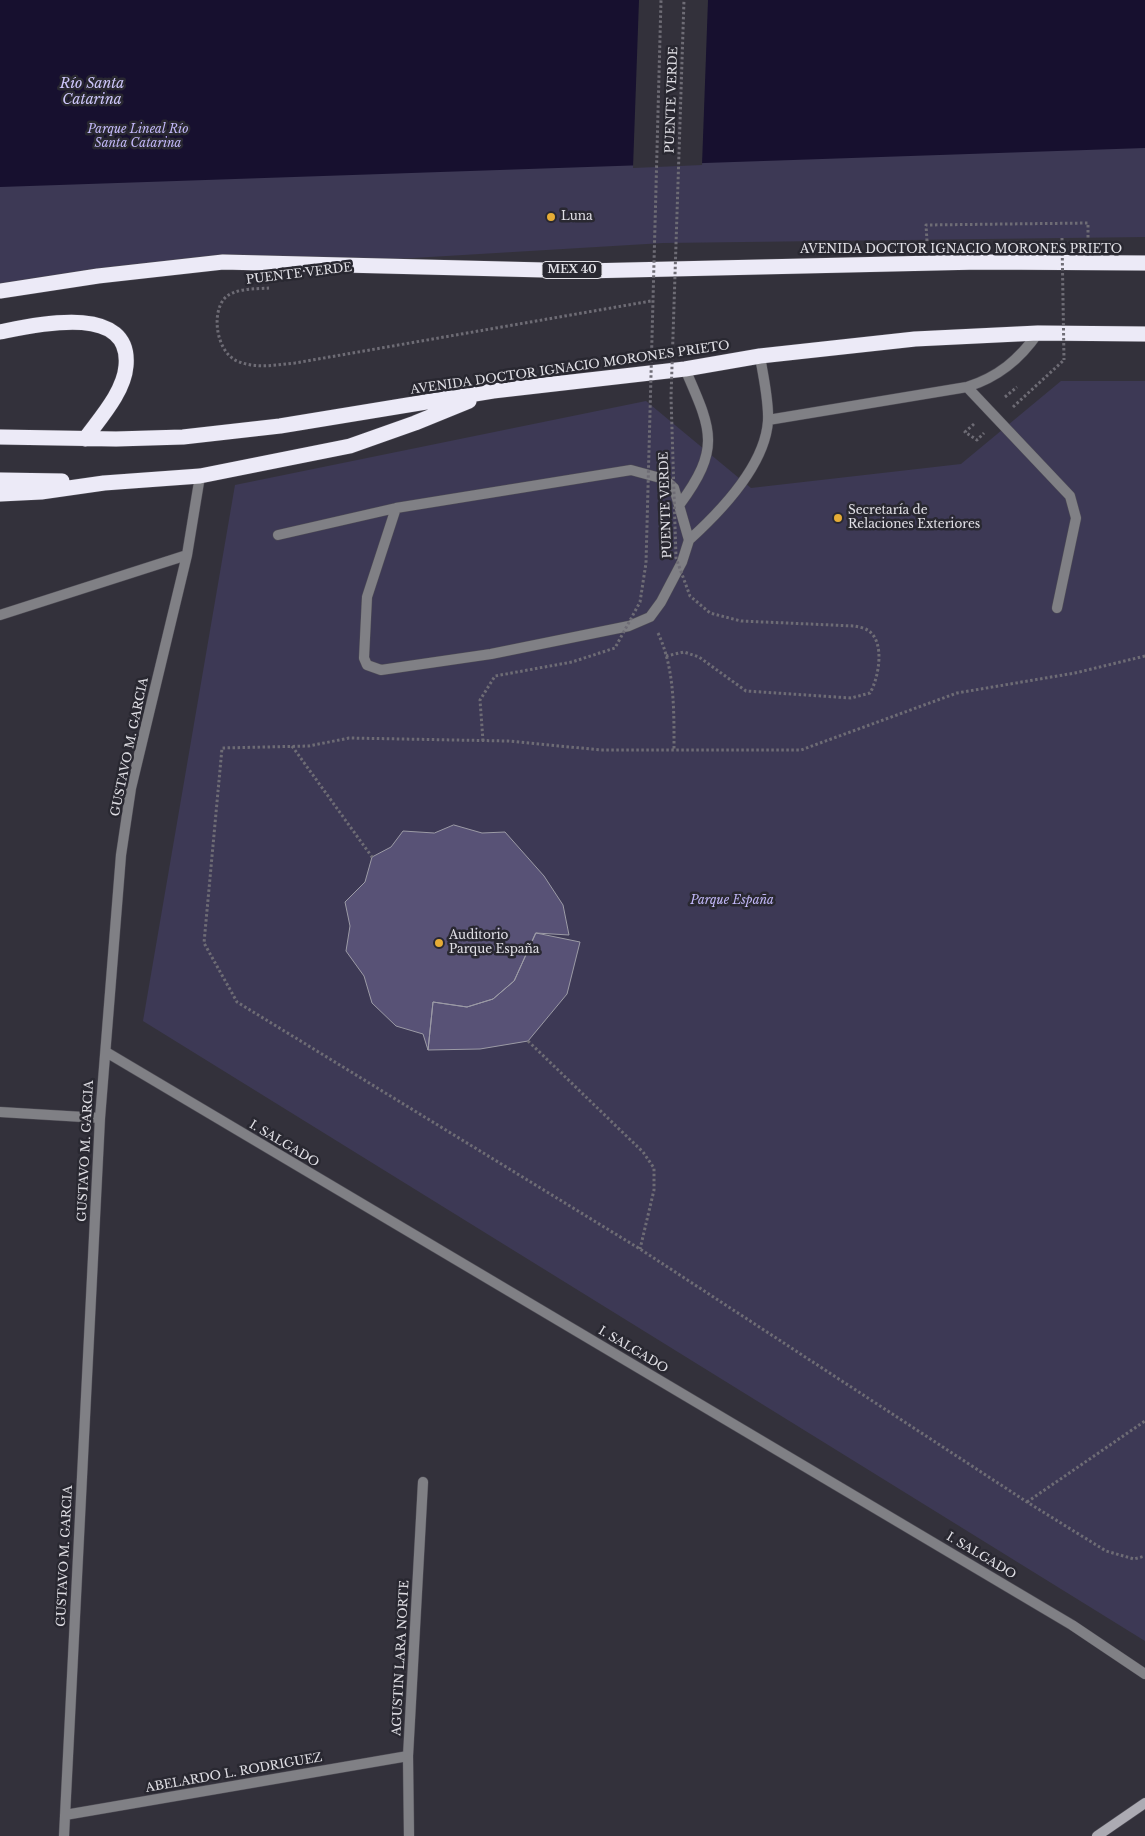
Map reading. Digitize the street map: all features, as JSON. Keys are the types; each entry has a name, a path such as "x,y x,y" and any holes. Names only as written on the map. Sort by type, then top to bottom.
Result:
{"highway":[{"name":"AVENIDA DOCTOR IGNACIO MORONES PRIETO","path":"0,291 98,276 223,262 584,271 980,262 1145,264"},
{"path":"0,332 68,322 96,323 114,332 125,348 126,366 119,387 85,439"},
{"name":"AVENIDA DOCTOR IGNACIO MORONES PRIETO","path":"0,437 85,439 184,437 280,426 493,391 685,369 760,356 915,339 1038,333 1145,334"},
{"path":"0,480 104,482 200,476 350,446 415,423 493,391"},
{"path":"0,494 41,492 104,482"}],"street":[{"path":"768,420 967,387 987,381 1025,352 1038,333"},
{"path":"688,540 714,517 756,458 764,439 768,420 760,356"},
{"path":"680,504 697,481 706,462 710,442 707,422 685,369"},
{"path":"967,387 1070,496 1076,518 1057,608"},
{"path":"278,535 396,508 631,470 664,479 674,488 680,504 688,540 682,562 661,602 650,617 614,630 491,654 381,670 367,665 364,658 367,597 396,508"},
{"name":"GUSTAVO M. GARCIA","path":"64,1836 100,1118 121,854 131,788 187,555 200,476"},
{"path":"0,615 187,555"},
{"name":"I. SALGADO","path":"106,1052 1064,1620 1145,1674"},
{"path":"0,1112 100,1118"},
{"name":"AGUSTIN LARA NORTE","path":"410,1836 408,1756 423,1482"},
{"name":"ABELARDO L. RODRIGUEZ","path":"65,1814 408,1756"},
{"path":"1097,1836 1145,1803"}],"path":[{"name":"PUENTE VERDE","path":"483,741 480,700 494,676 572,662 615,648 640,602 646,563 651,301 661,0"},
{"name":"PUENTE VERDE","path":"666,656 684,652 699,657 746,691 850,698 870,693 877,681 878,654 876,638 868,630 854,626 741,621 710,613 690,596 676,558 671,397 684,0"},
{"path":"936,242 927,243 926,225 1088,223 1090,263"},
{"path":"1052,239 1062,238 1064,360"},
{"name":"PUENTE VERDE","path":"277,287 242,291 225,298 219,310 217,325 219,338 236,360 258,366 295,362 651,301"},
{"path":"650,617 666,656 674,705 674,751"},
{"path":"1145,656 1075,673 956,693 801,750 601,750 530,742 349,738 309,746 222,748 204,943 237,1002 640,1249 1027,1502 1106,1551 1134,1559 1145,1556"},
{"path":"292,746 372,857"},
{"path":"528,1041 643,1152 654,1168 654,1190 640,1249"},
{"path":"1027,1502 1145,1421"}],"green space":[{"name":"Río Santa Catarina","path":"0,0 1145,0 1145,237 663,243 146,274 0,290"},
{"name":"Parque España","path":"1061,381 1145,381 1145,1641 143,1021 235,485 646,401 751,488 961,464"}],"water":[{"name":"Río Santa Catarina","path":"0,0 1145,0 1145,148 0,187"}],"pier":[{"path":"639,0 708,0 702,165 633,168"}],"building":[{"name":"Auditorio Parque España","path":"454,825 482,833 505,832 544,876 563,905 569,935 536,933 514,981 493,999 467,1007 433,1002 428,1050 423,1034 396,1026 372,1003 364,976 346,951 350,926 345,902 365,882 372,857 391,847 403,831 434,833"},
{"path":"536,933 580,942 567,994 528,1041 480,1049 428,1050 433,1002 467,1007 493,999 514,981"}],"place":[{"name":"Luna","path":"551,217"},
{"name":"Secretaría de Relaciones Exteriores","path":"838,518"},
{"name":"Auditorio Parque España","path":"439,943"}],"park label":[{"name":"Parque Lineal Río Santa Catarina","path":"138,137"}]}
